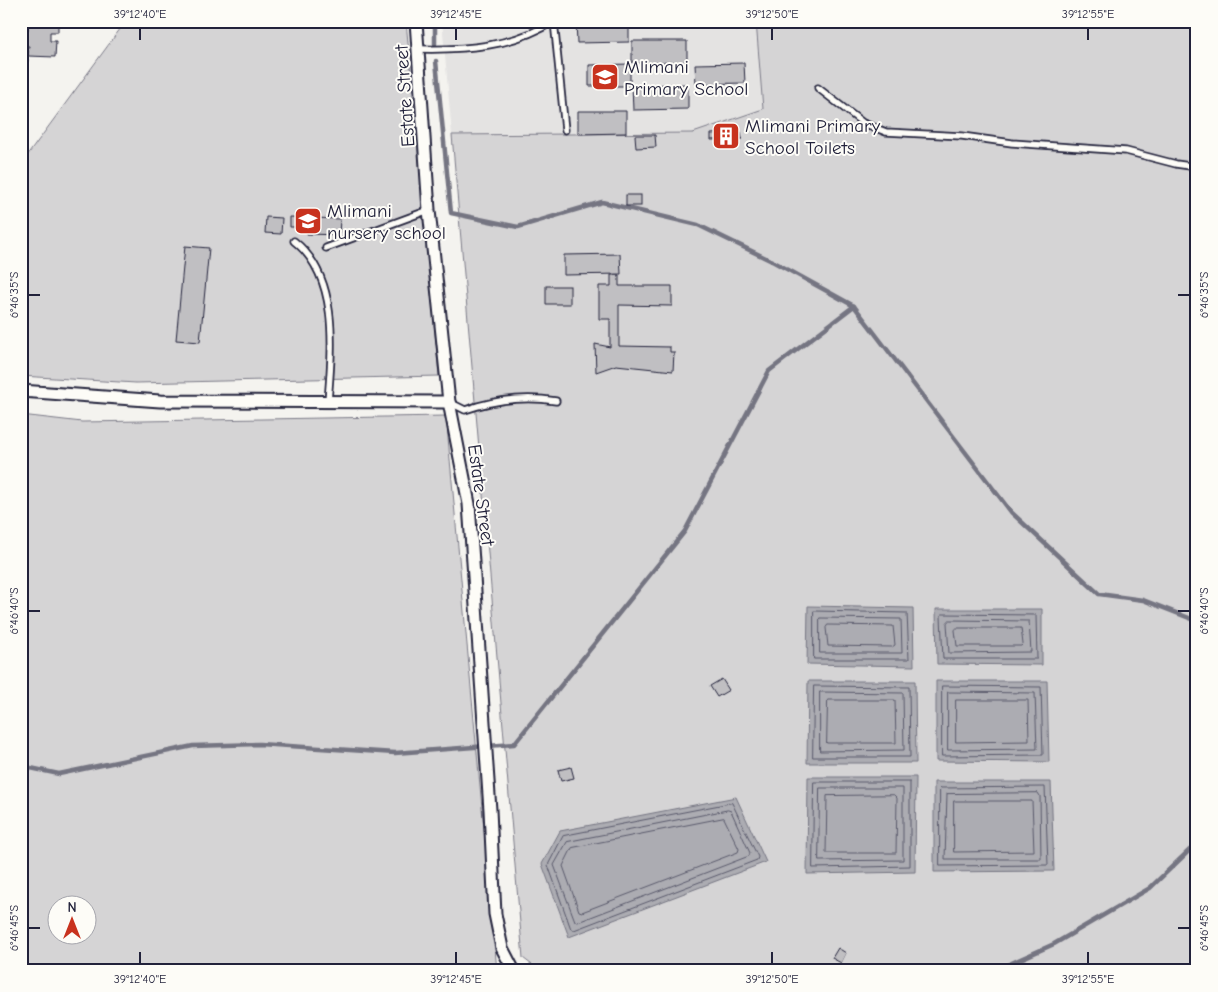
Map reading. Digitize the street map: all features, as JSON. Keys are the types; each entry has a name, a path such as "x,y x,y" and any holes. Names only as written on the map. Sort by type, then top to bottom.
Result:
{"street":[{"name":"Estate Street","path":"416,21 430,210 449,402 469,504 490,810 495,914 502,948 514,971"},
{"path":"21,391 160,401 449,402"}],"lane":[{"path":"418,49 488,46 539,30 554,21 565,130"},
{"path":"818,88 863,123 886,132 962,136 1126,151 1176,164 1197,167"},
{"path":"326,248 430,210"},
{"path":"294,241 305,250 315,267 326,299 330,319 331,362 328,401"},
{"path":"449,402 464,410 484,403 522,398 556,401"}],"shaded area":[{"path":"126,21 406,21 439,376 136,383 21,376 21,164"},
{"name":"Mlimani Primary School","path":"442,21 758,21 768,134 452,135"},
{"path":"756,21 1197,21 1197,971 540,971 523,958 452,135 693,133 763,109"},
{"path":"21,415 82,422 446,416 497,971 21,971"}],"water":[{"path":"808,606 913,608 914,666 807,664"},
{"path":"936,609 1042,609 1042,665 937,664"},
{"path":"808,681 915,681 916,763 807,763"},
{"path":"936,681 1047,681 1049,762 936,761"},
{"path":"808,777 916,777 915,872 807,874"},
{"path":"934,782 1051,782 1054,871 934,872"},
{"path":"736,797 766,862 569,937 542,864 560,831"}],"building":[{"path":"28,21 58,21 58,32 50,32 50,41 56,41 55,57 28,56 29,46 21,46 21,29 28,30"},
{"path":"576,21 629,21 629,42 577,43"},
{"path":"632,41 687,41 687,62 632,63"},
{"path":"744,63 745,83 696,84 695,64"},
{"path":"630,64 630,86 589,86 589,65"},
{"path":"688,84 688,109 633,110 632,85"},
{"path":"578,111 626,111 626,133 578,134"},
{"name":"Mlimani Primary School Toilets","path":"741,132 742,139 711,140 711,134"},
{"path":"635,135 655,135 656,147 636,148"},
{"path":"626,195 641,195 641,206 626,206"},
{"name":"Mlimani nursery school","path":"266,217 282,218 281,234 265,233"},
{"name":"Mlimani nursery school","path":"290,217 340,219 339,235 307,234 307,227 290,227"},
{"path":"185,246 209,248 200,342 176,340"},
{"path":"620,254 621,274 564,275 564,255"},
{"path":"611,275 619,275 619,286 672,286 672,306 619,305 619,346 670,347 670,352 674,352 673,371 616,365 596,372 595,344 610,347 610,319 599,319 599,286 611,286"},
{"path":"546,286 570,286 570,304 546,304"},
{"path":"722,679 729,690 717,697 710,686"},
{"path":"571,767 574,778 561,781 558,770"},
{"path":"838,948 846,953 841,963 832,958"}],"waterway":[{"path":"435,21 435,44"},
{"path":"436,61 451,213 518,227 602,202 698,225 774,262 854,306 1011,512 1099,594 1143,600 1197,621"},
{"path":"21,766 59,774 193,746 259,744 395,753 514,744 685,531 769,371 854,306"},
{"path":"994,971 1054,944 1150,888 1197,843"}],"place":[{"name":"Mlimani Primary School","path":"605,77"},
{"name":"Mlimani Primary School Toilets","path":"726,136"},
{"name":"Mlimani nursery school","path":"308,221"}]}
